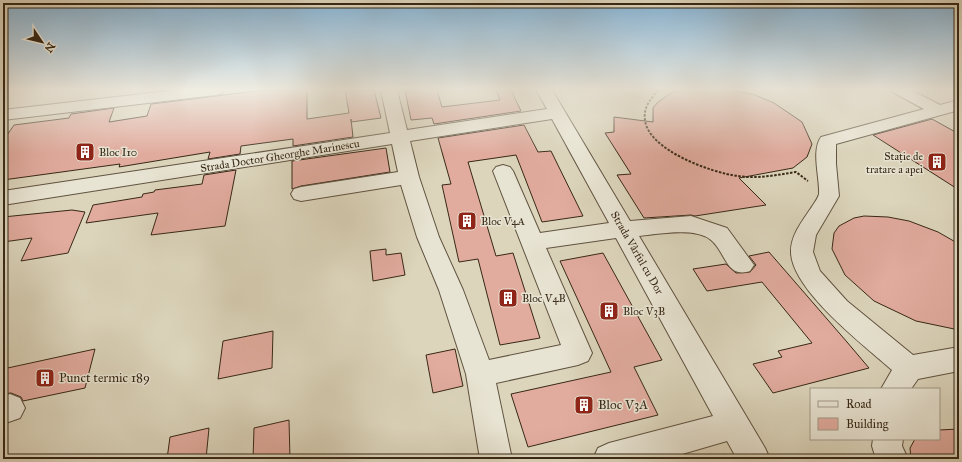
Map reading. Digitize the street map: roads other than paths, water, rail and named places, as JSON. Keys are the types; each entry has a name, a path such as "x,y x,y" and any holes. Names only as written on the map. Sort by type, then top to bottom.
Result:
{"street":[{"path":"3,115 32,112"},
{"path":"394,112 409,177 428,237 451,290 480,374 496,459"},
{"path":"942,112 827,141 826,164 829,196 805,235 802,252 810,275 902,378 959,359"},
{"name":"Strada Doctor Gheorghe Marinescu","path":"3,198 557,113"},
{"name":"Strada Vârful cu Dor","path":"557,113 754,459"},
{"path":"480,374 578,353 534,242 503,171"},
{"path":"301,194 409,177"},
{"path":"534,242 623,229 691,224 719,234 742,265"},
{"path":"609,459 734,425"},
{"path":"888,440 887,446 892,459"}],"place":[{"name":"Bloc I10","path":"85,152"},
{"name":"Stație de tratare a apei","path":"937,162"},
{"name":"Bloc V4A","path":"467,221"},
{"name":"Bloc V4B","path":"508,298"},
{"name":"Bloc V3B","path":"609,311"},
{"name":"Punct termic 189","path":"45,378"},
{"name":"Bloc V3A","path":"584,405"}]}
